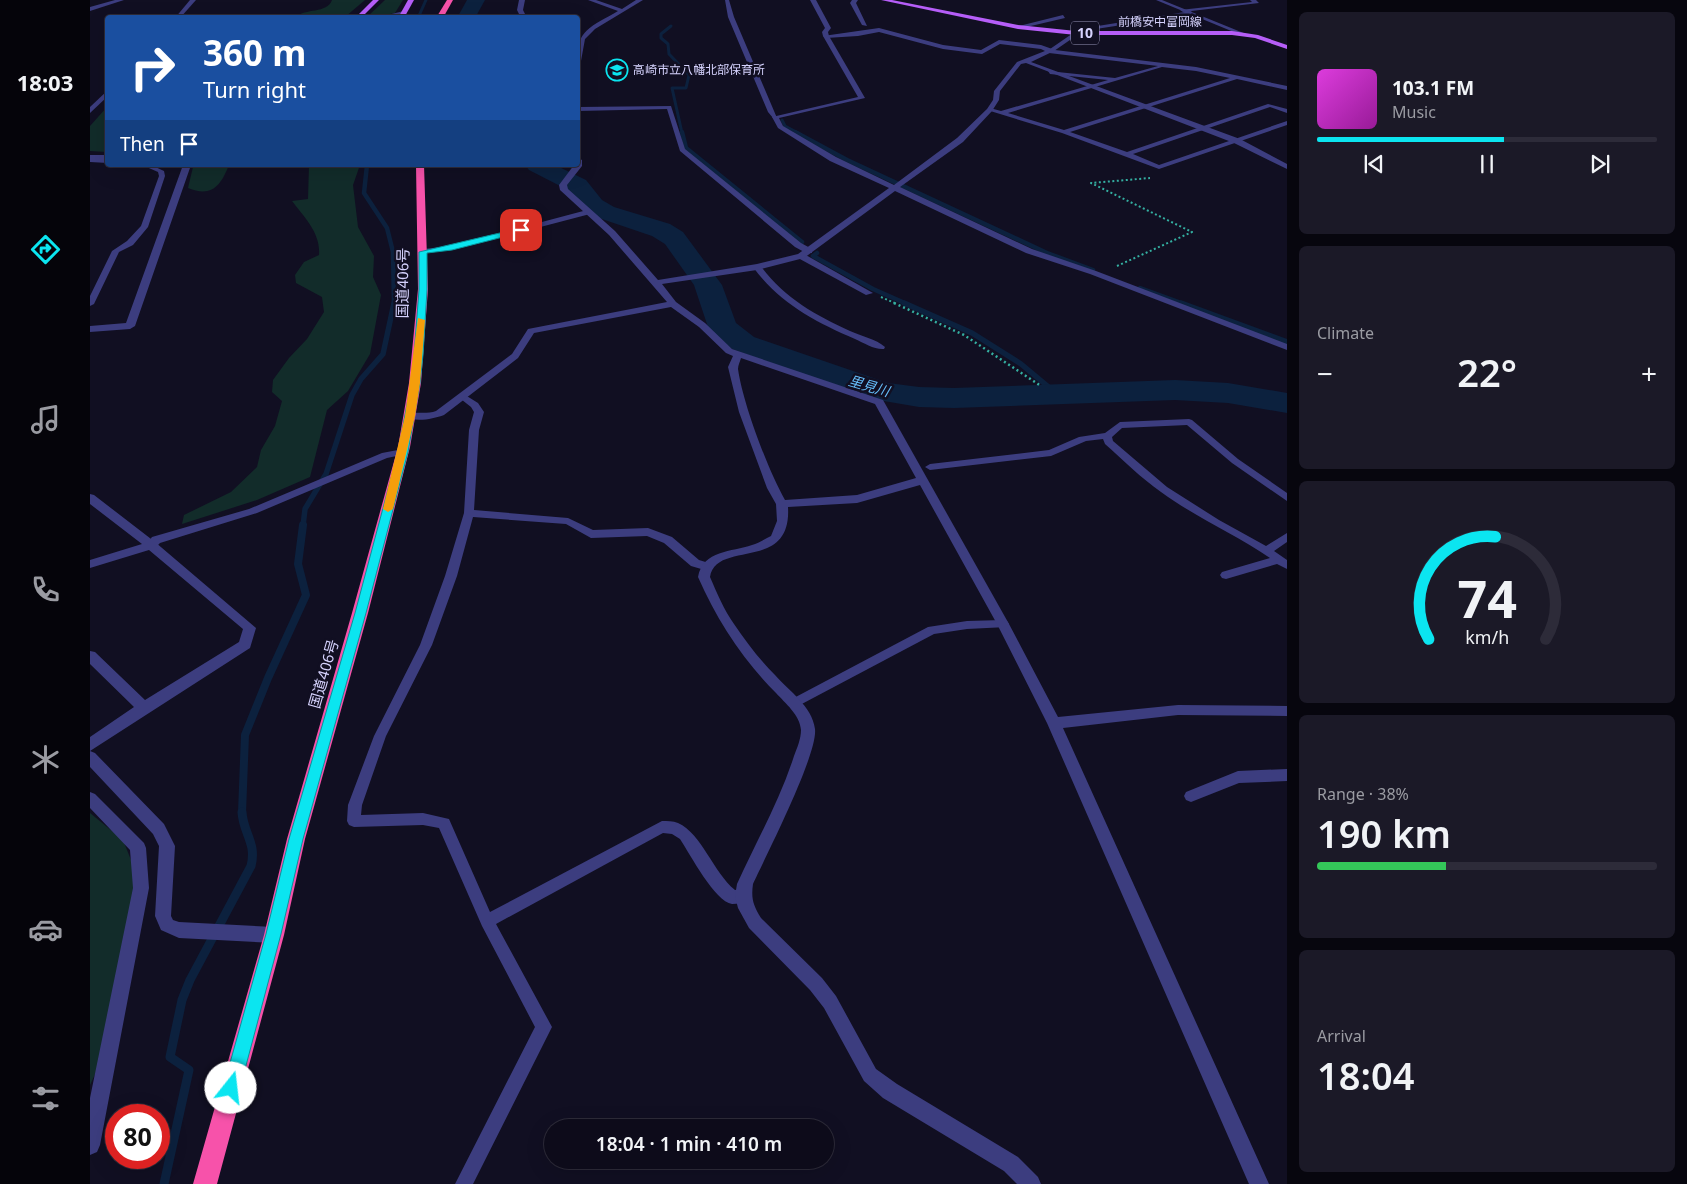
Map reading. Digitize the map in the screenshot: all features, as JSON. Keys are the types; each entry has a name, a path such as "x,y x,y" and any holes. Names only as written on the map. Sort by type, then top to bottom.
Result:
{"highway":[{"path":"441,15 450,0"},
{"name":"国道406号","path":"205,1184 274,934 296,839 403,452 418,355 423,290 420,167"}],"main road":[{"path":"360,15 376,0"},
{"path":"402,15 411,0"},
{"name":"前橋安中富岡線","path":"884,0 1018,27 1076,33 1243,34 1267,39 1287,47"}],"street":[{"path":"90,9 121,0"},
{"path":"180,15 193,0"},
{"path":"522,0 520,10 522,15"},
{"path":"591,0 623,10"},
{"path":"580,49 582,38 593,28 640,0"},
{"path":"813,0 828,28 825,32 826,36 862,98 776,117 780,127 833,159 1042,256 1099,275 1235,329 1287,347"},
{"path":"855,0 853,3 865,25"},
{"path":"1183,10 1256,3 1253,0"},
{"path":"654,283 757,267 801,256 960,140 990,110 996,100 997,91 1020,63 1051,51 1071,39 1081,30 1191,13"},
{"path":"1018,27 1063,17"},
{"path":"1028,61 1029,64 1237,141 1287,167"},
{"path":"90,111 105,95"},
{"path":"90,158 105,157"},
{"path":"90,329 130,326 186,167"},
{"path":"577,167 563,185 564,190 626,247 672,304 702,325 729,351 879,402 1003,624 1054,723 1259,1184"},
{"path":"410,416 432,416 440,413 515,356 521,349 525,336 531,331 672,304"},
{"path":"738,355 733,367 748,427 773,488 782,504 783,520 775,539 756,548 718,557 705,571 704,577 729,627 769,678 794,703 808,729 807,739 795,776 752,865 745,884 743,896 746,908 755,923 816,984 830,1002 870,1075 890,1091 1011,1164 1031,1184"},
{"path":"782,504 855,499 908,482 922,481"},
{"path":"90,498 151,545 250,628 245,645 144,708 90,745"},
{"path":"90,564 151,545"},
{"path":"90,656 144,708"},
{"path":"1054,723 1178,710 1287,711"},
{"path":"90,758 159,829 167,846 163,916 167,924 179,930 274,934"},
{"path":"1191,796 1238,777 1287,775"},
{"path":"90,798 138,848 141,888 90,1145"}],"lane":[{"path":"727,0 731,17 771,112 776,117"},
{"path":"1158,0 1243,34"},
{"path":"826,36 858,34 879,30 943,47 982,52 999,42 1160,66 1196,69 1287,88"},
{"path":"1002,113 1160,66"},
{"path":"1050,72 1117,80"},
{"path":"1064,132 1236,78"},
{"path":"1127,154 1270,106 1287,111"},
{"path":"580,109 669,107 682,150 798,245 809,251"},
{"path":"990,110 1064,132 1088,142 1127,154 1159,168 1287,123"},
{"path":"90,158 105,160"},
{"path":"90,304 116,251 130,243 144,227 162,176 161,171 150,167"},
{"path":"423,252 470,244 587,212"},
{"path":"801,256 869,292"},
{"path":"757,267 779,291 804,311 846,333 881,347"},
{"path":"462,396 475,405 479,412 474,430 469,513 451,576 426,645 380,736 355,805 354,821 423,819 444,823 487,921 544,1027 464,1184"},
{"path":"930,467 1051,453 1063,449 1080,438 1107,436 1120,425 1189,422 1235,461 1287,498"},
{"path":"1107,436 1108,442 1152,482 1282,562"},
{"path":"151,545 156,540 253,512 385,455 403,452"},
{"path":"469,513 568,521 591,534 648,532 668,540 695,563 708,567"},
{"path":"1266,551 1287,537"},
{"path":"1226,575 1282,562"},
{"path":"794,703 932,630 967,625 1003,624"},
{"path":"487,921 662,827 674,828 685,835 720,887 732,897 743,896"}],"path":[{"path":"1099,275 1192,232 1091,183 1169,176 1159,168"},
{"path":"869,292 964,335 1042,386"}],"green space":[{"path":"332,0 365,0 347,15 299,15 321,9"},
{"path":"385,0 403,0 395,13 369,15"},
{"path":"105,109 105,152 90,151 90,126"},
{"path":"193,167 228,167 219,184 214,188 196,191 188,188"},
{"path":"309,167 359,167 353,185 358,227 374,256 373,277 381,295 370,354 348,391 327,410 310,477 257,500 182,524 184,515 231,492 257,467 261,450 275,426 282,401 272,392 273,380 289,358 307,339 324,312 322,297 296,283 295,275 304,262 319,255 319,247 314,232 292,201 308,199"},
{"path":"90,813 123,840 137,875 110,1042 90,1085"}],"waterway":[{"path":"419,15 426,0"},
{"name":"里見川","path":"468,15 476,0"},
{"path":"671,26 661,34 661,38 668,44 669,54 689,75 686,88 672,88 682,133"},
{"path":"782,120 785,126 798,133"},
{"path":"682,132 686,148 802,242"},
{"path":"795,132 847,160 1047,253 1093,270"},
{"path":"367,167 364,193 387,228 393,252 394,303"},
{"name":"里見川","path":"541,167 577,185 593,205 605,212 661,230 674,238 708,285 723,327 743,343 883,392 919,397 954,398 1175,390 1228,393 1287,403"},
{"path":"817,253 813,256 873,289 907,304"},
{"path":"1140,288 1184,304"},
{"path":"303,526 305,509 326,474 352,395 361,379 383,354 394,303"},
{"path":"904,303 972,333 1021,364 1057,394"},
{"path":"1181,303 1287,342"},
{"path":"242,812 245,735 268,678 306,595 298,564 303,525"},
{"path":"164,1184 189,1070 170,1057 182,1000 190,980 251,866 251,844 242,812"}],"slow traffic":[{"path":"388,509 403,452 416,383 421,320"}],"place":[{"name":"高崎市立八幡北部保育所","path":"617,70"}],"route":[{"path":"231,1088 274,934 296,839 403,452 416,383 423,290 423,252 452,248 521,230"}]}
